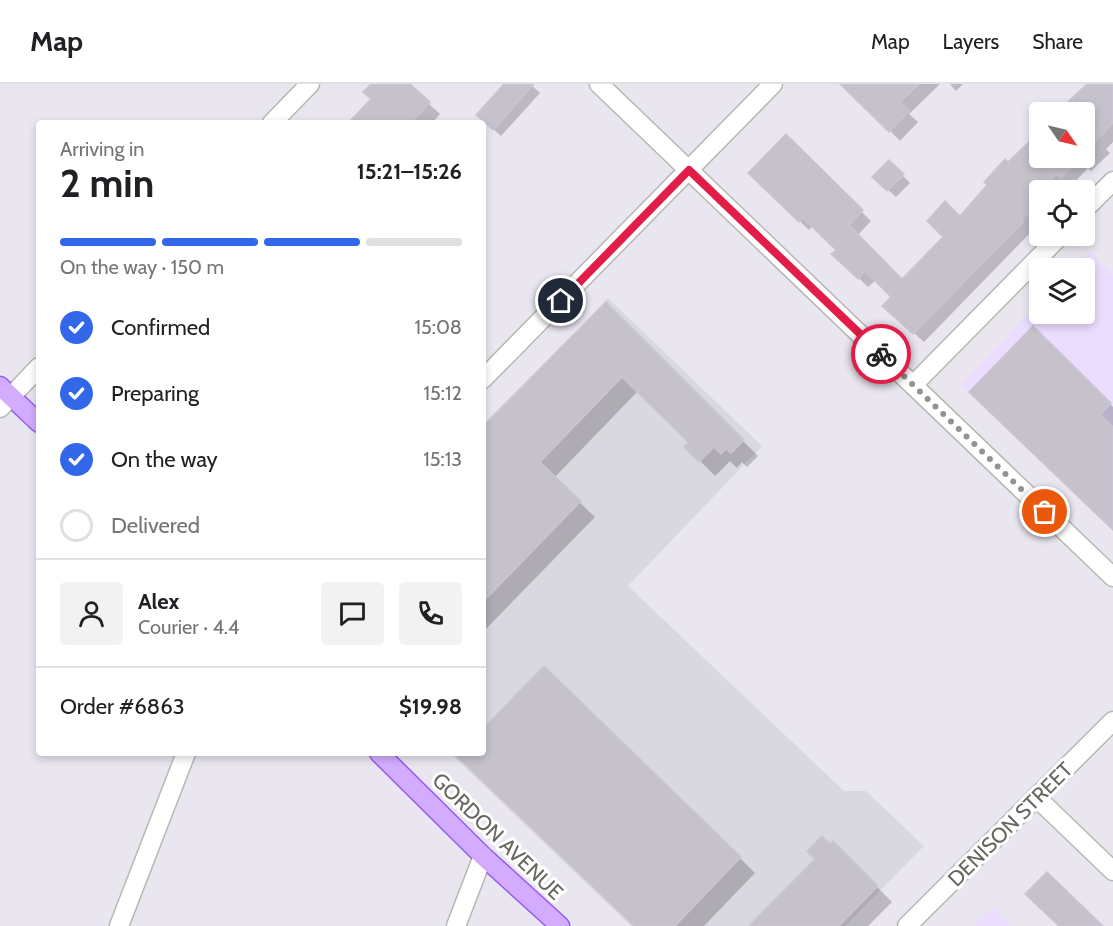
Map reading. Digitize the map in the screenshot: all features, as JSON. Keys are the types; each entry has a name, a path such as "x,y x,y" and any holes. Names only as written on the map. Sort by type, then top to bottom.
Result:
{"main road":[{"path":"4,397 36,421"},
{"name":"GORDON AVENUE","path":"383,756 483,856 560,926"}],"street":[{"path":"275,120 310,84"},
{"path":"599,84 1113,577"},
{"path":"486,376 773,84"},
{"path":"1095,199 1113,181"},
{"path":"913,385 1050,246"},
{"path":"4,397 36,370"},
{"name":"DENISON STREET","path":"907,926 1113,721"},
{"path":"119,926 185,756"},
{"path":"1036,797 1113,871"},
{"path":"456,926 483,856"}],"shaded area":[{"path":"1090,252 1113,274 1113,531 960,385 1029,313 1029,324 1095,324 1095,258 1084,258"},
{"path":"608,298 762,446 628,586 844,791 866,791 924,846 845,926 631,926 453,756 486,756 486,426"},
{"path":"992,907 1011,926 974,926"}],"building":[{"path":"371,84 410,84 430,102 414,120 351,120 371,99 363,92"},
{"path":"504,84 534,84 493,130 486,124 486,120 482,120 476,115"},
{"path":"840,84 919,84 900,102 909,111 889,132"},
{"path":"1087,84 1113,84 1113,123 1095,142 1095,102 1068,102"},
{"path":"786,134 863,210 849,225 902,279 943,237 927,221 945,201 960,216 987,185 984,182 1005,159 1008,162 1029,142 1029,168 1070,168 1061,178 1056,174 1050,180 1029,180 1029,212 1021,220 1023,222 913,334 882,306 891,297 865,271 858,279 831,254 836,250 803,218 799,222 748,173"},
{"path":"889,160 904,174 887,191 872,177"},
{"path":"606,302 744,440 731,453 726,449 721,454 714,447 699,462 684,447 689,443 622,377 540,462 581,501 486,599 486,423"},
{"path":"1033,326 1111,403 1100,415 1113,427 1113,530 969,392"},
{"path":"544,666 741,857 675,926 634,926 456,756 486,756 486,726"},
{"path":"822,836 830,844 833,841 878,886 839,926 749,926 815,859 807,851"},
{"path":"1047,872 1103,926 1059,926 1025,894"}],"way so far":[{"path":"881,354 1045,512"}],"route":[{"path":"561,301 689,170 881,354"}]}
